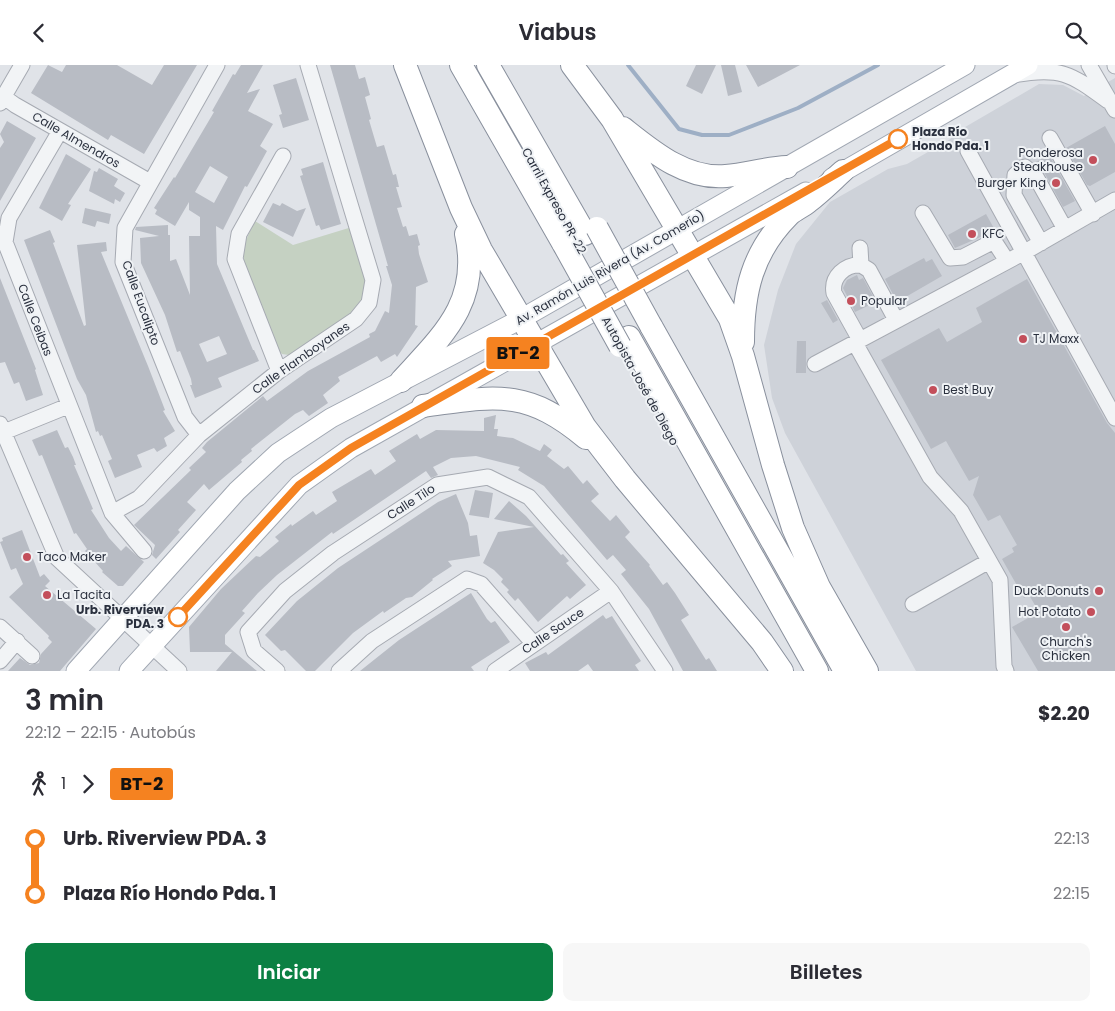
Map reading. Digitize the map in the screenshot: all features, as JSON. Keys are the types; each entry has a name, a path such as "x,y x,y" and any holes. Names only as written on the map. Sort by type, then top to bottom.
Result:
{"highway":[{"path":"404,65 461,208 481,250 585,427 762,641 782,671"},
{"name":"Autopista José de Diego","path":"461,65 580,237 635,335 804,671"},
{"name":"Carril Expreso PR-22","path":"478,65 580,237"},
{"name":"Carril Expreso PR-22","path":"488,65 580,237"},
{"name":"Autopista José de Diego","path":"505,65 580,237 635,335 845,671"},
{"path":"572,65 612,119 679,229 730,319 744,356 772,465 793,528 819,587 867,671"},
{"path":"612,119 656,154 691,171 724,176 766,168 787,167"},
{"path":"744,356 744,303 749,280 762,251 790,214 809,201 843,171"},
{"path":"401,381 438,342 462,303 470,263 469,245 461,208"},
{"path":"635,335 817,671"},
{"path":"635,335 830,671"},
{"path":"423,406 478,399 502,398 524,401 553,413 606,454"}],"main road":[{"name":"Av. Ramón Luis Rivera (Av. Comerío)","path":"76,671 237,491 278,453 331,418 522,319 965,65"},
{"path":"129,671 299,485 351,448 1028,65"}],"street":[{"path":"2,100 22,65"},
{"name":"Calle Eucalipto","path":"200,435 185,417 123,262 125,228 217,65"},
{"name":"Calle Flamboyanes","path":"112,513 139,498 200,435 279,371 356,319 369,303 373,280 308,65"},
{"path":"1089,65 1112,105"},
{"path":"1009,76 1030,72 1065,73 1077,78 1112,105"},
{"name":"Calle Almendros","path":"2,100 150,182"},
{"name":"Calle Ceibas","path":"60,131 9,219 5,242 68,407 112,513 144,551"},
{"path":"1050,138 1093,214"},
{"path":"968,151 1115,418"},
{"path":"279,371 235,259 239,234 283,166"},
{"path":"1041,243 1014,195 1015,175 1025,167 1036,177 1065,229"},
{"path":"815,364 1023,253 1115,200"},
{"path":"924,213 950,258 962,257 994,241 1007,261"},
{"path":"860,249 861,265"},
{"path":"896,321 869,271 861,265 856,265 835,277 832,285 834,293 857,341 930,477 956,504 1000,580 1001,623 1004,667 1006,671"},
{"path":"68,407 2,428 58,558 122,621 179,671"},
{"name":"Calle Tilo","path":"277,671 254,651 248,632 285,591 333,553 437,485 488,477 529,497 611,591 664,671"},
{"path":"913,604 989,561"},
{"path":"339,671 372,641 467,579 481,584 534,645"},
{"name":"Calle Sauce","path":"495,671 611,591"},
{"path":"0,627 32,655"},
{"path":"0,661 17,641"}],"shaded area":[{"path":"1115,78 1115,671 916,671 785,433 772,398 764,345 778,290 796,244 830,202 888,169 907,164 949,140 960,130 1039,84 1063,85 1084,96"}],"green space":[{"path":"255,221 293,245 352,227 369,290 349,317 289,355 282,354 278,350 244,266 244,244"}],"building":[{"path":"48,65 62,72 66,65 117,65 152,85 164,65 197,65 144,154 111,135 108,140 31,93"},
{"path":"241,65 263,65 247,93 260,89 248,111 273,124 260,146 267,151 256,171 247,187 245,186 223,230 216,226 217,264 259,361 218,378 222,387 195,398 190,385 192,385 191,379 180,351 177,352 165,315 141,263 140,238 159,236 135,230 136,227 168,225 170,261 176,259 190,295 189,236 200,236 200,217 189,210 189,202 175,226 155,214 157,210 154,208 175,178 214,112 212,111 233,74 235,75","holes":["210,166 228,177 214,203 195,192","219,336 227,354 207,362 199,344"]},
{"path":"330,65 355,65 359,79 365,77 370,95 365,97 377,147 384,145 393,175 396,174 399,187 396,187 402,207 397,208 403,227 406,226 409,236 417,234 420,245 418,246 419,254 428,282 416,287 415,325 418,326 397,357 395,354 381,362 377,356 338,377 340,381 323,395 328,403 309,416 303,410 295,414 251,449 252,451 241,460 242,462 209,490 204,484 187,502 196,510 178,530 180,532 156,559 152,555 155,545 134,525 191,470 189,468 206,452 202,448 207,442 263,396 267,401 308,371 370,337 369,334 375,331 385,311 389,313 392,285 386,266 388,266"},
{"path":"696,65 716,65 702,94 686,86"},
{"path":"721,65 735,65 742,92 728,96"},
{"path":"746,65 800,65 758,87"},
{"path":"296,78 309,120 283,128 279,115 282,114 273,85"},
{"path":"7,121 36,138 0,201 0,148 4,142 0,134"},
{"name":"Ponderosa Steakhouse","path":"1105,126 1115,144 1115,172 1090,186 1087,185 1066,148"},
{"path":"66,154 91,169 68,204 71,205 62,221 39,208"},
{"path":"1049,155 1075,201 1063,207 1044,172 1034,163"},
{"path":"323,162 341,224 321,230 319,225 316,226 300,176 303,175 301,169"},
{"path":"99,168 118,179 114,186 125,193 120,202 115,199 114,204 89,191 94,171 97,172"},
{"path":"273,203 280,206 282,203 297,211 306,208 293,237 263,222"},
{"path":"85,208 111,214 109,224 97,221 95,227 82,223"},
{"name":"KFC","path":"986,214 996,232 955,248 948,235"},
{"path":"50,230 55,242 53,243 84,326 86,325 77,245 106,242 107,251 101,252 148,366 165,410 163,411 175,431 164,438 167,446 157,452 154,448 137,455 142,467 115,478 108,461 112,459 102,435 100,436 98,431 96,432 86,395 77,379 24,240"},
{"path":"924,258 926,262 932,259 942,276 897,302 885,279"},
{"path":"857,275 859,280 863,278 876,302 855,312 843,288 847,280"},
{"path":"0,278 36,369 43,395 26,401 19,382 14,384 5,362 0,363"},
{"path":"1027,279 1107,423 1115,433 1115,671 1038,671 1012,627 1039,612 1029,595 1024,598 1002,559 1014,552 1012,548 1017,545 1000,515 988,521 973,495 979,476 969,481 946,441 931,449 881,360 939,328 947,342 982,322 976,308"},
{"path":"827,300 838,320 833,323 821,303"},
{"path":"797,341 806,341 806,373 796,373"},
{"path":"496,415 494,429 498,429 497,436 513,438 540,451 544,444 552,450 547,456 564,469 568,466 583,484 587,480 599,494 591,501 610,521 616,515 630,532 625,537 650,565 663,585 667,582 675,593 689,615 681,620 706,660 709,658 717,671 683,671 649,609 621,574 626,570 613,555 607,560 544,486 518,470 520,467 476,456 451,458 433,467 438,475 431,478 426,471 333,534 332,532 277,575 258,593 242,611 245,613 225,635 225,644 257,671 216,671 232,652 190,652 189,627 221,589 256,556 260,557 279,541 275,537 291,524 292,526 313,511 316,515 337,501 332,492 371,469 375,475 396,461 389,451 417,434 420,439 436,430 484,431 484,418"},
{"path":"57,430 65,448 68,447 73,457 76,465 74,465 93,509 91,510 109,538 121,551 126,546 144,562 123,586 118,586 102,572 85,551 87,549 76,533 74,534 42,455 39,456 32,440"},
{"path":"475,490 493,493 489,518 469,515"},
{"path":"456,494 468,523 470,536 477,535 480,556 448,561 452,566 432,579 412,597 406,598 384,613 383,611 353,633 315,671 306,671 285,650 281,651 265,635 297,601 338,568 438,502"},
{"path":"509,501 526,516 561,555 563,554 569,561 566,563 586,585 570,599 567,596 538,622 518,598 515,601 507,592 509,590 501,582 503,579 483,563 498,532 534,527 494,519"},
{"path":"22,530 40,577 44,574 50,581 45,586 96,629 60,671 8,671 20,658 30,665 39,663 41,654 52,642 48,638 49,636 9,597 23,584 16,568 11,570 0,542 3,541 2,538"},
{"path":"471,593 487,619 491,623 495,621 510,642 471,667 474,671 360,671 399,640"},
{"path":"603,615 606,619 612,616 641,661 635,665 639,671 593,671 588,664 578,671 530,671 525,663 546,652 548,655"}],"waterway":[{"path":"628,65 679,129 702,135 729,135 798,108 878,65"}],"bus line":[{"name":"BT-2","path":"178,617 299,485 351,448 898,139"}],"place":[{"name":"Plaza Río Hondo Pda. 1","path":"898,139"},
{"name":"Ponderosa Steakhouse","path":"1093,160"},
{"name":"Burger King","path":"1056,183"},
{"name":"KFC","path":"972,234"},
{"name":"Popular","path":"851,301"},
{"name":"TJ Maxx","path":"1023,339"},
{"name":"Best Buy","path":"933,390"},
{"name":"Taco Maker","path":"27,557"},
{"name":"Duck Donuts","path":"1099,591"},
{"name":"La Tacita","path":"47,595"},
{"name":"Hot Potato","path":"1091,612"},
{"name":"Urb. Riverview PDA. 3","path":"178,617"},
{"name":"Church's Chicken","path":"1066,627"}]}
